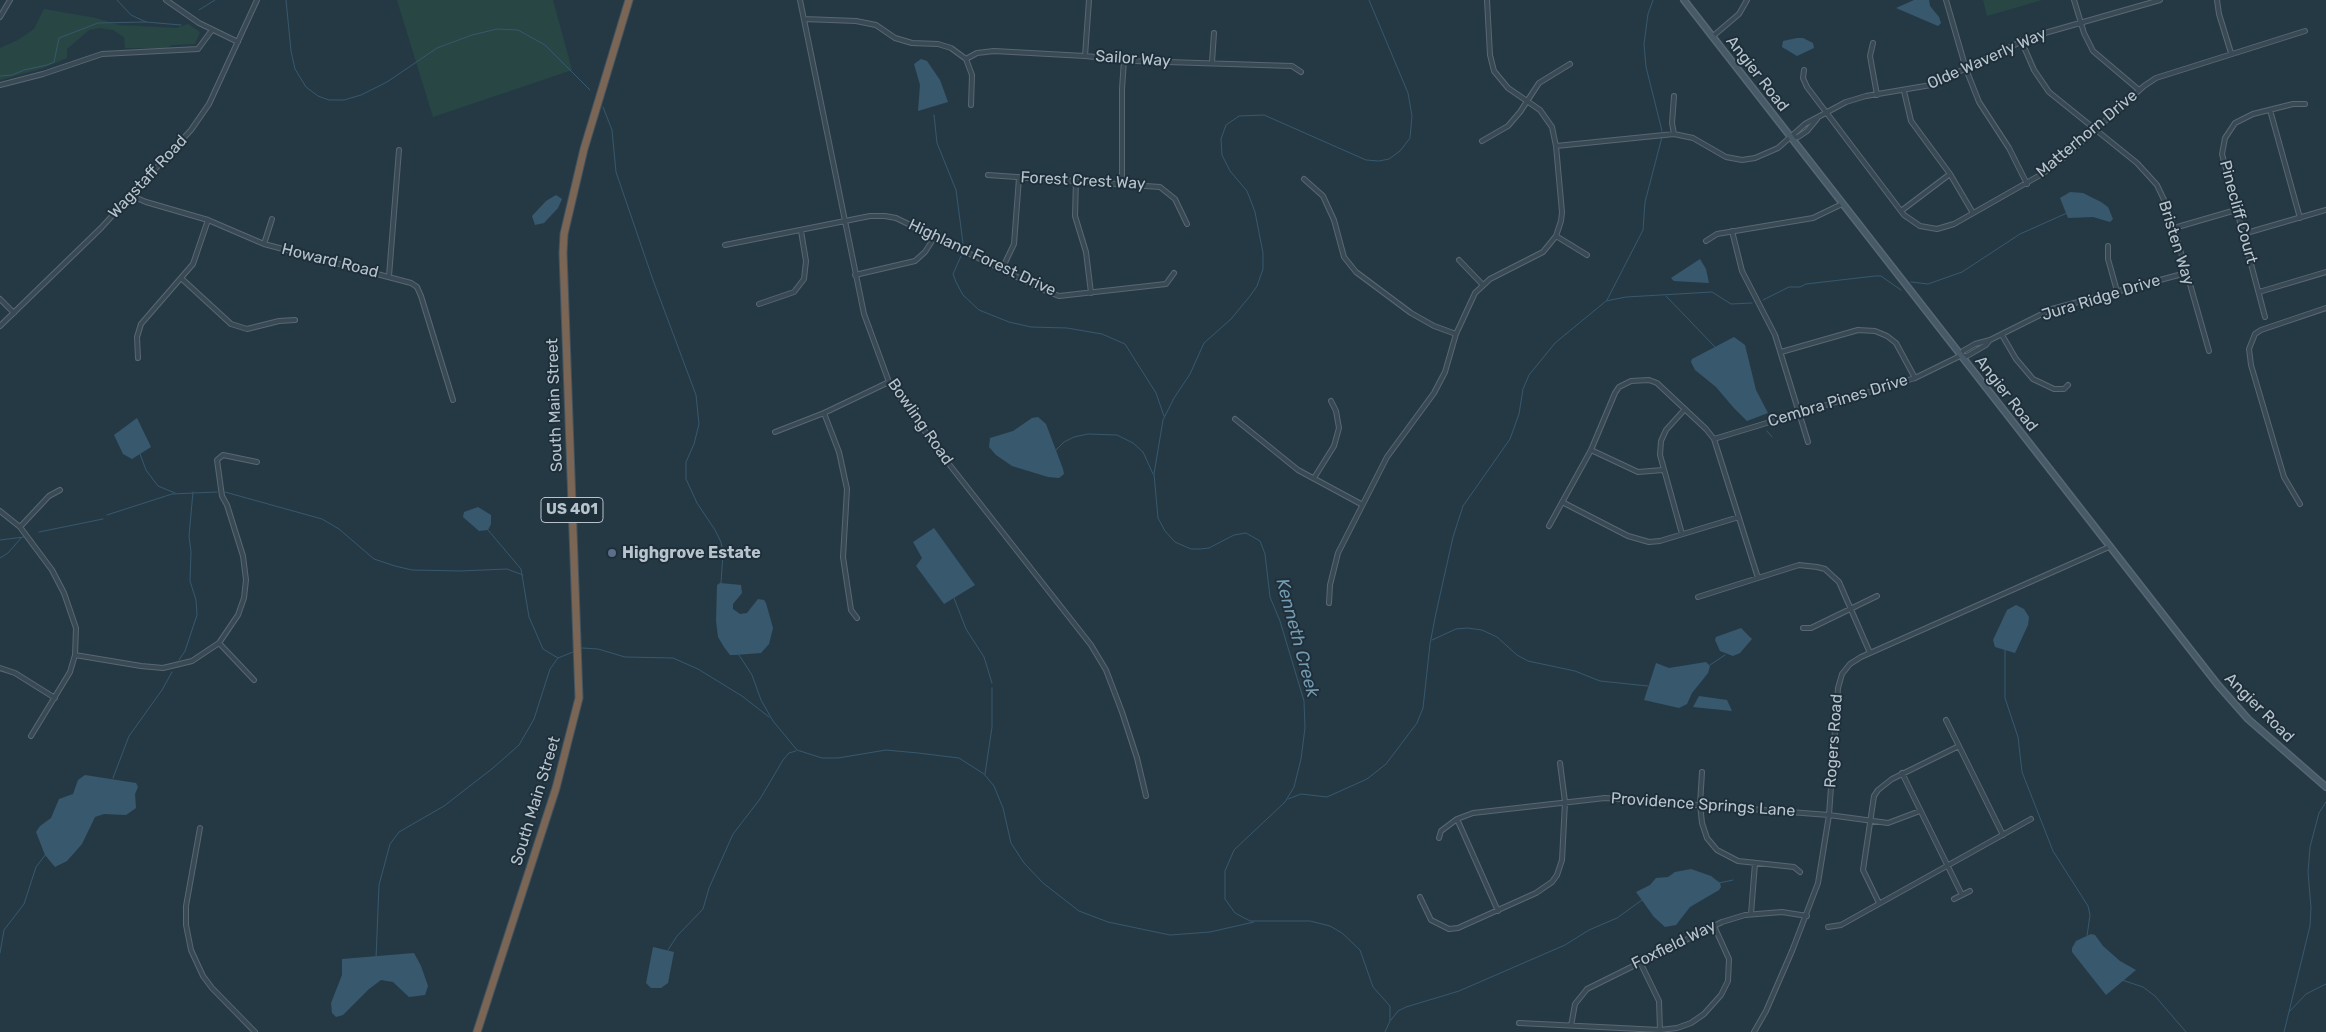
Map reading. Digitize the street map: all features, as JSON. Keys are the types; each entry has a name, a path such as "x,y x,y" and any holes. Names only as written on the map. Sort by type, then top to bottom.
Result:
{"highway":[{"name":"South Main Street","path":"477,1032 556,788 579,698 563,253 564,234 584,149 629,0"}],"street":[{"path":"0,17 10,0"},
{"path":"166,0 212,30 238,42"},
{"name":"Wagstaff Road","path":"0,326 132,196 197,121 209,104 257,0"},
{"name":"Bowling Road","path":"800,0 864,314 889,382 945,459 1091,645 1106,670 1122,712 1138,758 1146,796"},
{"path":"1085,56 1089,0"},
{"path":"1329,603 1330,585 1338,553 1387,457 1434,393 1445,372 1456,334 1471,299 1482,284 1536,257 1556,236 1562,212 1556,146 1550,122 1528,100 1508,88 1494,71 1490,55 1487,0"},
{"name":"Angier Road","path":"1684,0 2109,547 2238,708 2326,787"},
{"path":"1712,37 1739,14 1747,0"},
{"path":"1946,0 1966,69 1984,110 2009,148 2027,184"},
{"path":"2074,0 2086,40 2098,57 2139,90"},
{"name":"Olde Waverly Way","path":"1674,134 1693,138 1726,157 1742,160 1765,155 1791,138 1798,137 1807,131 1826,112 1851,100 1937,83 2021,40 2160,0"},
{"path":"2217,0 2219,14 2231,53"},
{"path":"804,19 856,20 876,25 895,38 912,43 938,44 951,48 966,59 972,75 972,105"},
{"path":"0,85 42,74 102,54 198,49 212,30"},
{"name":"Matterhorn Drive","path":"1804,70 1805,84 1901,211 1916,224 1933,229 1950,226 2027,184 2062,160 2139,90 2166,73 2231,53 2293,37 2305,31"},
{"path":"1212,62 1214,33"},
{"name":"Bristen Way","path":"2021,40 2034,70 2045,88 2062,105 2147,173 2162,195 2174,228 2209,351"},
{"path":"1873,43 1870,56 1877,95"},
{"name":"Sailor Way","path":"966,59 977,53 994,50 1124,60 1292,66 1301,72"},
{"path":"1122,183 1122,89 1124,60"},
{"path":"1482,141 1508,126 1528,100 1535,87 1544,78 1570,64"},
{"path":"1904,91 1911,121 1950,174 1972,214"},
{"path":"1556,146 1674,134 1674,96"},
{"name":"Pinecliff Court","path":"2265,317 2222,154 2225,138 2235,123 2253,114 2293,104 2305,104"},
{"path":"2270,110 2300,218"},
{"path":"389,276 399,150"},
{"path":"1901,211 1950,174"},
{"name":"Forest Crest Way","path":"988,175 1160,187 1175,199 1187,224"},
{"path":"1002,269 1014,244 1019,178"},
{"path":"1304,179 1323,196 1334,220 1344,256 1356,272 1411,313 1434,326 1456,334"},
{"path":"1076,180 1075,216 1086,252 1091,293"},
{"name":"Howard Road","path":"132,196 146,202 208,220 264,244 411,283 417,287 421,296 453,400"},
{"path":"1706,241 1715,234 1809,219 1842,204"},
{"path":"2174,228 2236,210"},
{"path":"2243,234 2326,210"},
{"name":"Highland Forest Drive","path":"725,245 870,216 896,218 934,238 1059,296 1166,284 1174,274"},
{"path":"264,244 272,219"},
{"path":"138,358 137,337 141,324 181,278 197,256 208,220"},
{"path":"759,304 794,292 804,279 806,261 802,230"},
{"path":"1732,231 1742,271 1771,326 1781,352 1808,442"},
{"path":"1556,236 1587,255"},
{"path":"855,275 915,261 925,252 934,238"},
{"path":"2108,246 2108,259 2117,291"},
{"path":"1459,260 1482,284"},
{"path":"2259,292 2326,272"},
{"name":"Jura Ridge Drive","path":"1960,356 1967,356 1990,340 2052,309 2186,273"},
{"path":"181,278 231,324 247,329 279,320 295,320"},
{"path":"0,298 14,313"},
{"path":"2300,504 2284,477 2251,365 2249,349 2255,334 2261,330 2326,308"},
{"path":"1781,352 1858,330 1875,331 1887,336 1896,344 1915,378"},
{"path":"2002,334 2020,364 2033,380 2054,389 2068,386"},
{"name":"Cembra Pines Drive","path":"1714,439 1915,378 1960,356"},
{"path":"1549,526 1590,450 1619,387 1631,380 1640,379 1657,383 1706,429 1714,439 1758,578"},
{"path":"775,432 824,413 889,382"},
{"path":"1314,478 1334,446 1338,428 1336,412 1331,401"},
{"path":"1682,534 1660,455 1661,441 1666,430 1685,409"},
{"path":"824,413 839,452 847,489 843,557 851,610 857,618"},
{"path":"1235,419 1298,470 1362,504"},
{"path":"1590,450 1638,472 1663,470"},
{"path":"75,655 163,668 192,661 219,643 238,615 244,598 246,580 243,556 227,505 222,496 217,460 223,455 257,462"},
{"path":"20,527 49,496 60,490"},
{"path":"1562,502 1641,541 1660,541 1739,517"},
{"path":"0,511 20,527 48,564 64,593 76,628 75,655 70,672 31,736"},
{"name":"Rogers Road","path":"1754,1032 1766,1011 1807,916 1818,883 1829,814 1838,688 1842,674 1850,664 1870,653 2109,547"},
{"path":"1698,597 1799,565 1825,569 1839,582 1870,653"},
{"path":"1802,628 1811,628 1877,596"},
{"path":"219,643 254,680"},
{"path":"0,668 15,673 55,698"},
{"path":"1946,720 2003,835"},
{"path":"1879,903 1863,870 1872,802 1878,790 1902,773 1959,746"},
{"path":"1420,897 1431,920 1449,929 1466,925 1545,888 1557,875 1562,860 1565,802 1560,763"},
{"path":"1702,772 1700,804 1702,823 1712,844 1731,858 1794,868 1800,872"},
{"path":"1902,773 1962,895"},
{"name":"Providence Springs Lane","path":"1456,819 1479,812 1565,802 1621,798 1829,814 1869,821 1894,822 1920,811"},
{"path":"1439,838 1441,831 1456,819 1498,910"},
{"path":"1828,927 1841,925 2031,819"},
{"path":"200,828 186,906 186,925 191,950 212,988 255,1032"},
{"path":"1751,914 1755,863"},
{"path":"1954,899 1970,891"},
{"name":"Foxfield Way","path":"1571,1026 1573,1009 1581,994 1593,985 1714,926 1751,914 1788,912 1807,916"},
{"path":"1519,1023 1660,1030 1677,1028 1698,1018 1725,987 1730,973 1729,960 1714,926"},
{"path":"1640,962 1659,1001 1660,1030"}],"green space":[{"path":"397,0 553,0 572,70 433,117"},
{"path":"1983,0 2042,0 1987,16"},
{"path":"44,9 96,18 119,25 177,28 188,24 200,32 195,44 172,45 167,48 125,48 124,37 113,30 99,28 89,30 67,49 67,58 43,68 0,80 0,48 18,40 34,29"}],"water":[{"path":"1914,0 1929,0 1930,6 1939,17 1941,23 1938,26 1896,8"},
{"path":"1803,38 1813,43 1814,48 1797,56 1782,47 1783,41"},
{"path":"921,59 927,61 940,80 948,102 918,111 920,85 914,64"},
{"path":"2070,192 2083,193 2101,202 2108,207 2113,219 2110,222 2093,217 2068,218 2060,198"},
{"path":"556,195 562,199 558,208 544,223 535,225 532,216 546,201"},
{"path":"1700,259 1706,269 1709,283 1674,281 1671,278"},
{"path":"1734,337 1745,345 1756,390 1768,413 1747,421 1716,387 1695,370 1691,362 1692,359"},
{"path":"1038,417 1046,424 1063,469 1064,474 1059,478 1048,477 1012,466 996,455 989,447 990,438 1013,431 1032,418"},
{"path":"137,418 151,447 132,459 123,454 114,435"},
{"path":"478,507 491,515 491,524 488,530 479,531 463,517 464,512"},
{"path":"934,528 975,585 944,604 916,566 922,558 913,542"},
{"path":"720,583 741,585 742,593 733,604 733,609 740,614 747,613 758,599 764,600 766,603 773,628 769,644 761,653 730,655 718,637 716,621 717,585"},
{"path":"2016,605 2024,609 2029,617 2028,625 2015,653 1995,647 1993,640 2007,610"},
{"path":"1741,628 1752,639 1740,653 1733,656 1720,651 1715,640 1716,637"},
{"path":"1706,662 1710,666 1708,673 1692,693 1687,704 1679,708 1644,700 1656,663 1669,668"},
{"path":"1699,696 1727,700 1732,711 1693,707"},
{"path":"85,775 136,783 138,787 135,794 136,808 126,815 104,814 95,817 82,844 67,861 55,867 45,855 36,832 40,826 51,818 59,799 73,794 78,780"},
{"path":"1691,869 1711,876 1720,883 1721,887 1690,907 1676,925 1665,927 1654,917 1636,892 1650,885 1656,878 1668,877 1675,872"},
{"path":"2091,934 2095,935 2103,946 2120,961 2136,970 2106,995 2072,952 2076,941"},
{"path":"653,947 674,952 668,983 661,988 651,988 646,983"},
{"path":"414,953 428,986 425,995 409,997 393,982 381,980 369,989 343,1015 336,1017 332,1013 331,1003 342,975 342,959"}],"waterway":[{"path":"117,0 131,15 146,22"},
{"path":"199,10 215,0"},
{"path":"286,0 291,51 295,69 306,87 318,96 329,100 344,100 361,95 387,82 437,48 472,35 497,29 518,30 545,45 590,90"},
{"name":"Kenneth Creek","path":"1369,0 1408,93 1412,116 1410,138 1400,151 1389,159 1379,161 1366,160 1264,115 1239,116 1226,125 1221,139 1222,155 1230,171 1247,191 1255,212 1263,253 1263,269 1257,286 1250,296 1231,319 1204,343 1190,374 1174,398 1163,420 1154,474 1158,518 1165,531 1175,542 1191,549 1209,548 1234,535 1246,533 1260,541 1265,554 1270,597 1280,621 1304,701 1305,728 1301,759 1294,787 1285,802 1234,850 1225,871 1225,899 1235,913 1250,921 1310,921 1330,926 1342,933 1360,950 1373,987 1390,1006 1390,1021 1385,1032"},
{"path":"1653,0 1648,14 1644,44 1646,67 1662,131"},
{"path":"0,76 12,75 54,62 59,38 98,23 146,22 181,25"},
{"path":"603,107 612,130 616,172 653,280 696,395 699,424 694,444 686,462 686,479 697,503 721,542 723,553 721,583"},
{"path":"934,115 937,143 956,190 963,243"},
{"path":"1607,300 1643,230 1645,202 1662,137"},
{"path":"1911,282 1928,284 1962,272 2020,234 2067,213"},
{"path":"961,256 953,274 963,295 979,310 1009,322 1031,327 1067,328 1102,334 1125,344 1156,393 1164,416"},
{"path":"1763,300 1789,287 1875,276 1881,276 1901,290"},
{"path":"1288,799 1301,794 1327,797 1367,779 1386,764 1417,723 1423,708 1430,644 1436,613 1453,537 1463,506 1510,439 1519,414 1523,389 1529,375 1555,343 1606,301 1626,297 1712,292 1731,304 1752,303"},
{"path":"1666,296 1715,347"},
{"path":"1767,431 1772,437"},
{"path":"1055,451 1064,442 1074,437 1088,434 1117,435 1133,443 1143,452 1153,474"},
{"path":"140,454 146,470 158,486 175,493"},
{"path":"179,660 185,651 197,615 196,600 190,581 191,552 189,536 193,492"},
{"path":"107,515 172,494 217,492"},
{"path":"225,492 322,519 339,529 374,559 395,566 412,570 460,571 507,569 523,575"},
{"path":"39,532 103,519"},
{"path":"488,530 521,569 529,617 543,649 558,658 573,652"},
{"path":"0,540 24,537"},
{"path":"0,558 8,553 21,538"},
{"path":"954,598 966,629 984,657 992,683"},
{"path":"1432,640 1456,629 1482,630 1497,637 1517,655 1528,661 1575,671 1600,681 1648,686"},
{"path":"582,648 598,649 625,657 673,658 698,669 742,696 769,717"},
{"path":"2005,650 2005,698 2018,737 2022,772 2053,851 2088,906 2090,915 2087,936"},
{"path":"739,655 752,675 761,700 773,721 797,750 822,758 838,758 886,750 959,758 984,774 994,786 1003,808 1011,843 1024,863 1043,883 1079,911 1108,922 1170,935 1210,932 1254,922"},
{"path":"1710,665 1725,655"},
{"path":"376,959 379,885 390,844 399,832 444,806 519,745 534,719 550,669 558,658"},
{"path":"113,778 129,736 162,690 172,672"},
{"path":"985,774 992,727 992,688"},
{"path":"668,950 677,936 703,909 709,888 733,834 760,799 783,760 789,753 796,751"},
{"path":"2284,1032 2310,926 2311,908 2308,872 2310,847 2319,813 2326,802"},
{"path":"0,953 4,930 24,904 36,867 46,854"},
{"path":"1719,883 1733,880"},
{"path":"1391,1020 1398,1011 1406,1007 1459,991 1565,945 1589,930 1617,918 1642,900"},
{"path":"2122,980 2143,987 2155,996 2186,1032"},
{"path":"2289,1012 2306,994 2326,984"}],"place":[{"name":"Highgrove Estate","path":"612,553"}]}
